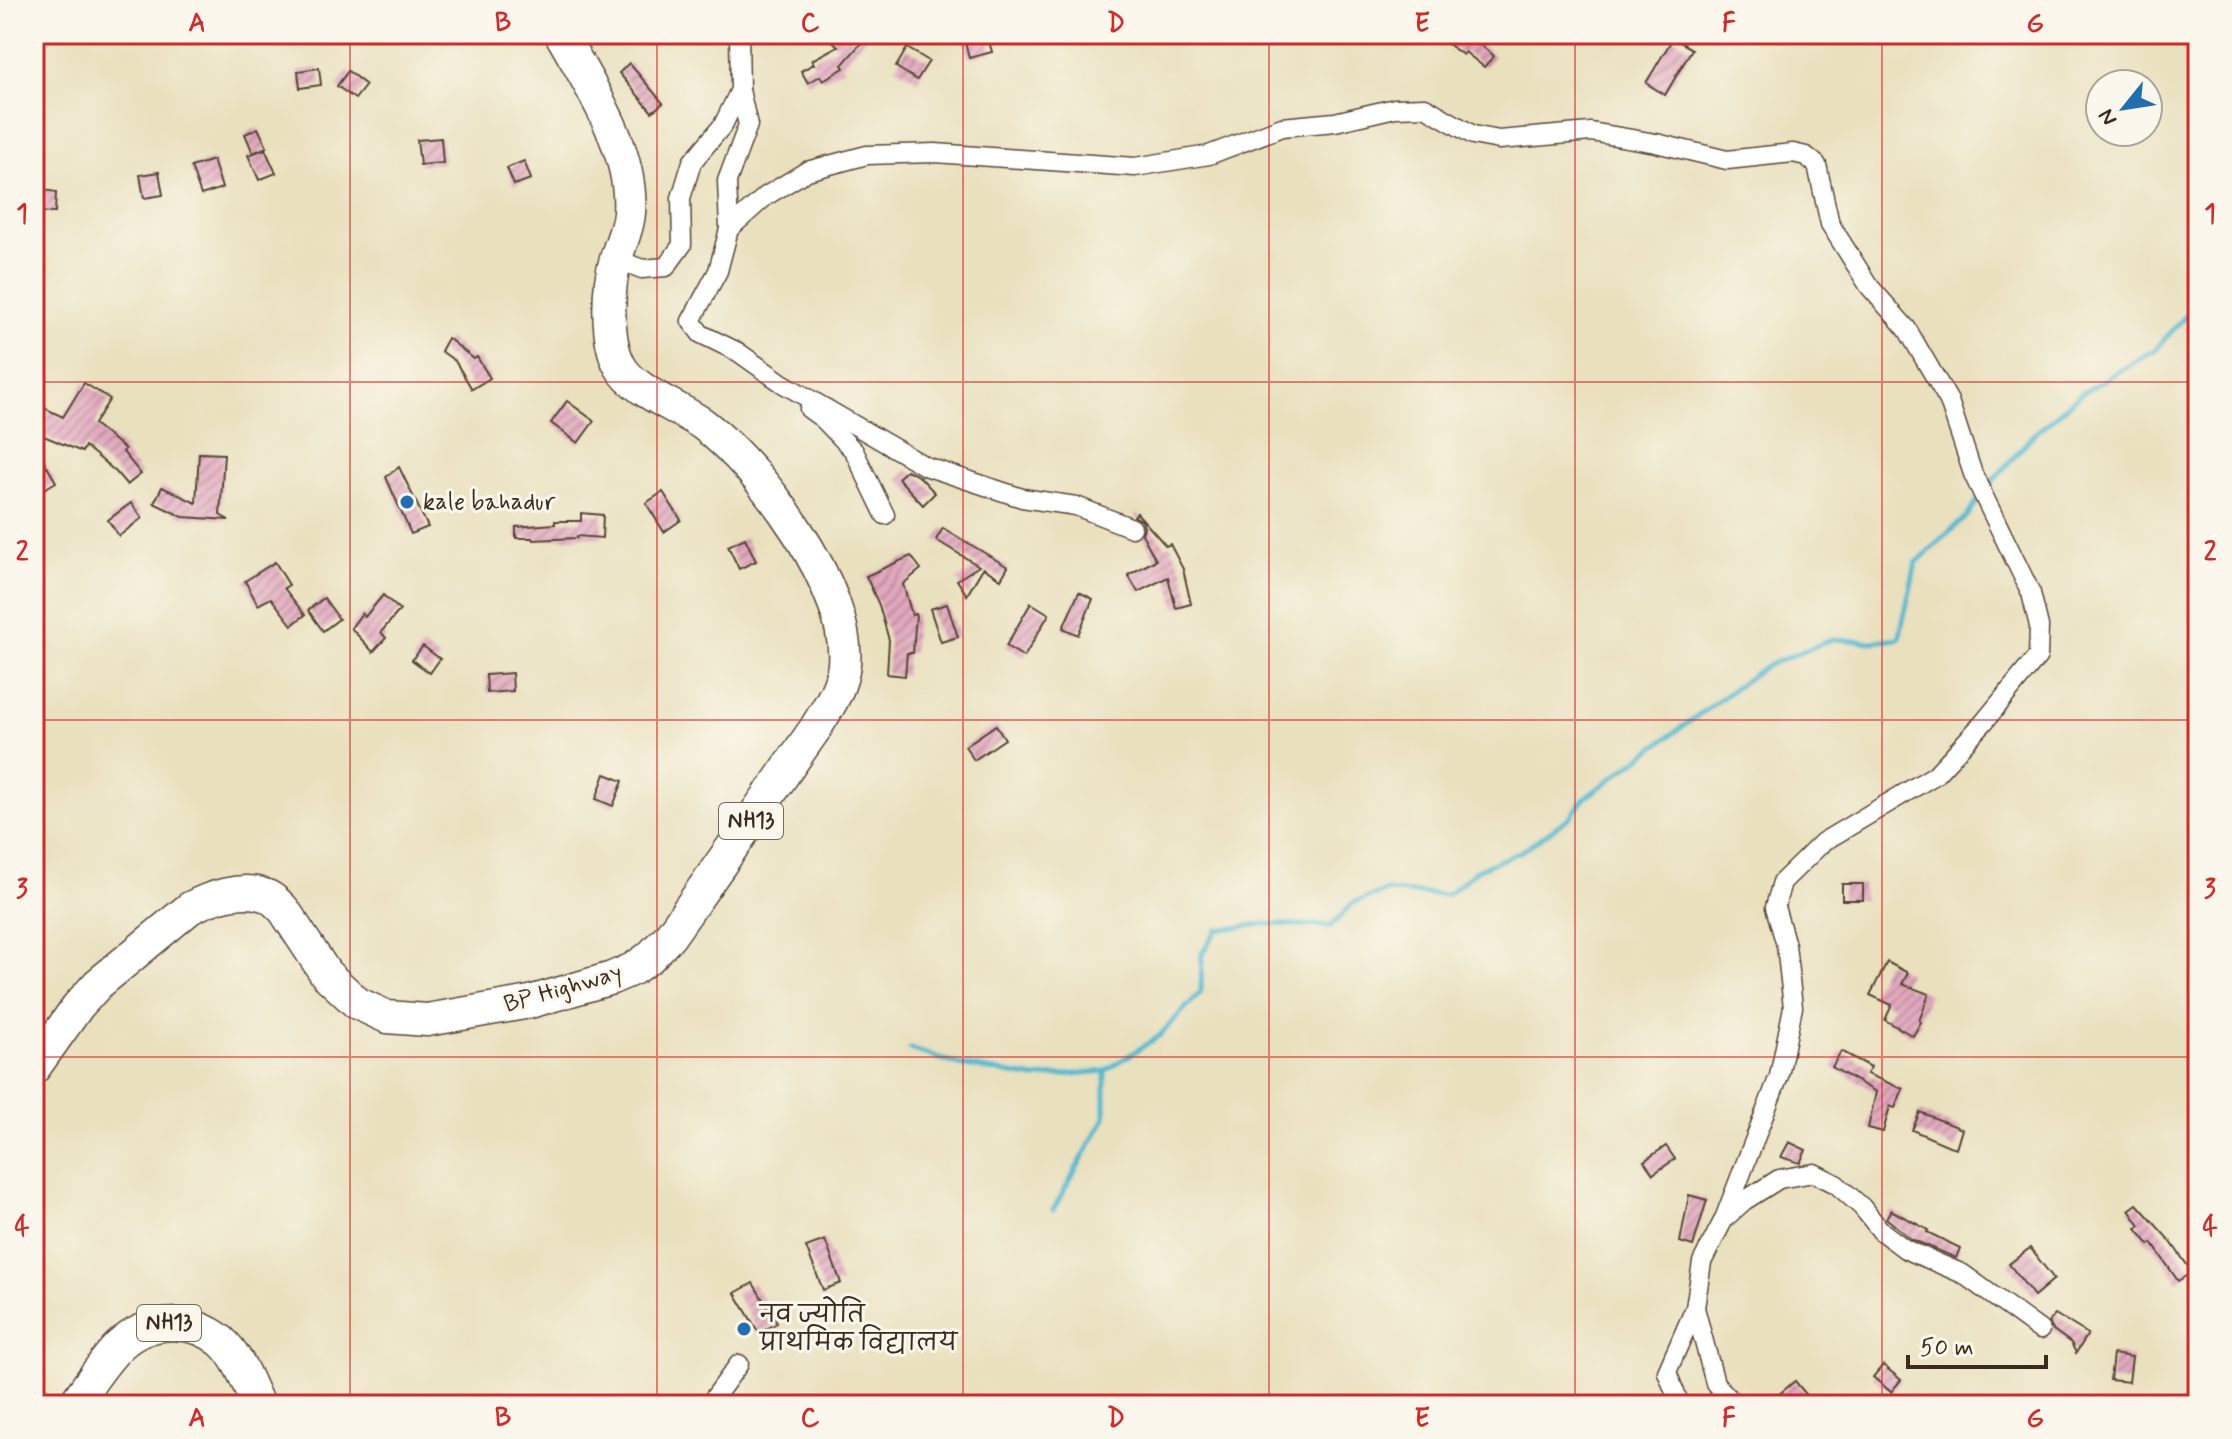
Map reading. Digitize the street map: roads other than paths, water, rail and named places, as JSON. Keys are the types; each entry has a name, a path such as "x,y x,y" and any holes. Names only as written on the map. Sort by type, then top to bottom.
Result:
{"highway":[{"name":"BP Highway","path":"34,1068 78,1006 98,984 190,908 230,894 257,893 267,895 276,902 326,974 357,1003 387,1017 427,1020 530,1002 623,973 650,957 690,910 834,697 845,660 842,635 834,606 811,553 784,511 747,466 708,427 637,384 621,369 612,347 611,288 629,213 628,183 607,116 561,34"},
{"name":"NH13","path":"74,1405 120,1345 145,1329 171,1323 201,1330 222,1342 243,1371 258,1405"}],"street":[{"path":"739,34 740,90 748,125 727,181 729,229 718,271 691,321 701,334 738,352 782,383 925,466 1022,498 1076,506 1132,528"},
{"path":"616,259 642,269 666,267 682,245 681,198 692,162 723,125 740,90"},
{"path":"729,229 766,196 807,171 867,155 935,153 1135,167 1209,155 1282,127 1335,122 1395,108 1425,107 1473,135 1499,140 1591,132 1727,160 1793,153 1806,156 1817,165 1830,224 1869,286 1907,329 1949,401 1973,474 2031,593 2039,626 2038,656 1935,775 1823,842 1782,882 1775,907 1786,945 1793,1007 1779,1076 1746,1166 1702,1262 1695,1308 1667,1372 1680,1405"},
{"path":"738,352 768,380 823,419 854,451 885,515"},
{"path":"1724,1219 1744,1201 1779,1179 1814,1173 1836,1184 1862,1207 1881,1231 1905,1249 1963,1274 2040,1330"},
{"path":"1695,1308 1715,1383 1735,1405"},
{"path":"709,1405 739,1364"}],"waterway":[{"path":"1985,490 2032,436 2082,393 2156,349 2198,302"},
{"path":"910,1049 960,1065 1035,1078 1105,1071 1159,1036 1201,992 1202,953 1217,930 1263,924 1331,926 1353,903 1386,891 1447,895 1477,870 1522,851 1570,817 1585,798 1764,667 1833,639 1871,642 1899,639 1916,563 1969,514 1979,498"},
{"path":"1053,1210 1105,1118 1105,1071"}],"place":[{"name":"kale bahadur","path":"407,502"},
{"name":"नव ज्योति प्राथमिक विद्यालय","path":"744,1329"}]}
